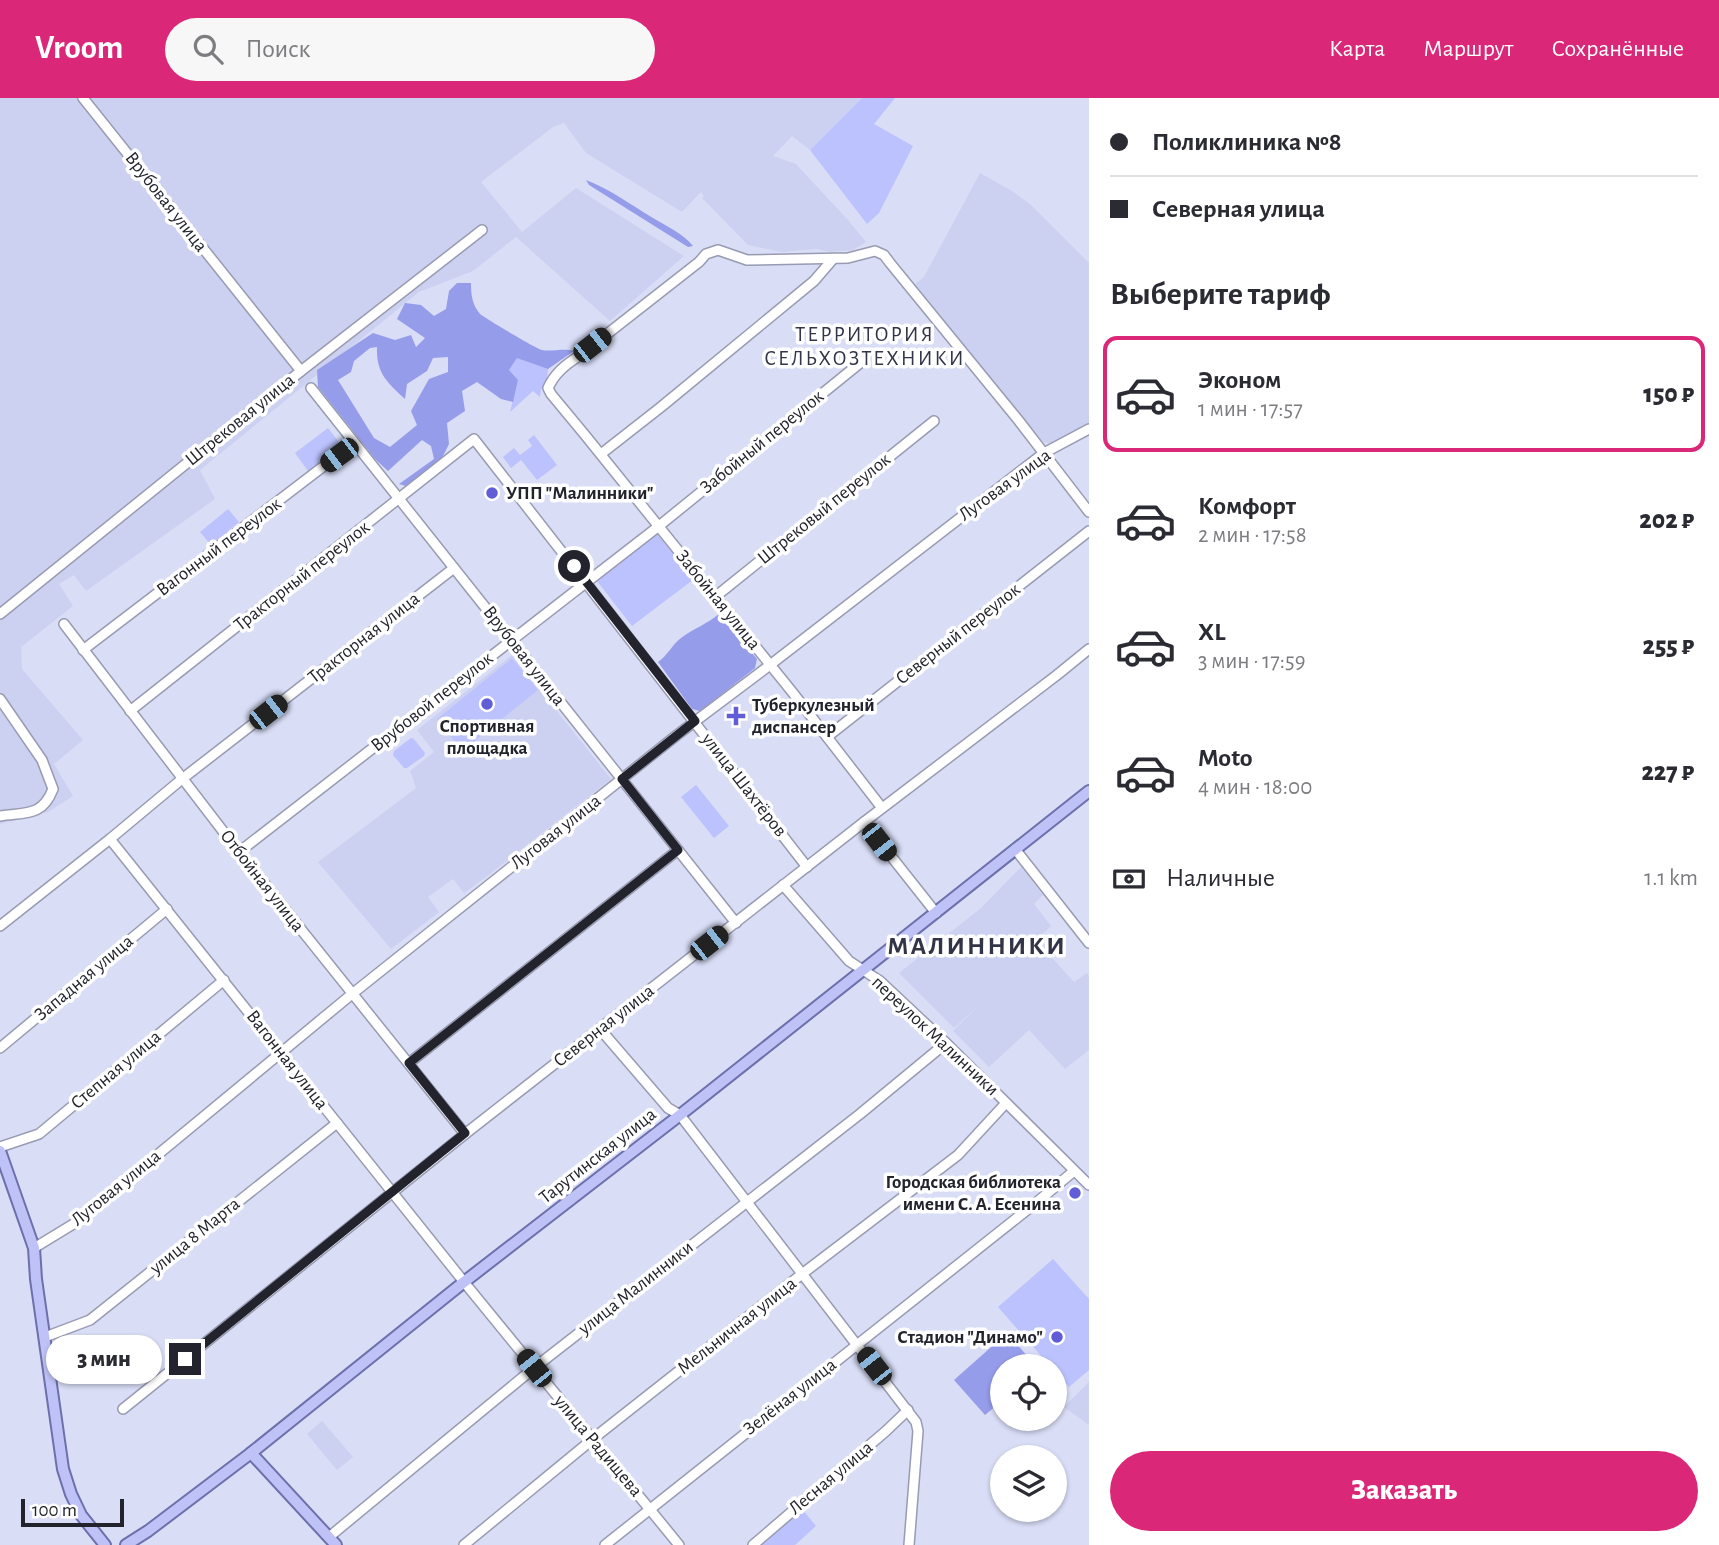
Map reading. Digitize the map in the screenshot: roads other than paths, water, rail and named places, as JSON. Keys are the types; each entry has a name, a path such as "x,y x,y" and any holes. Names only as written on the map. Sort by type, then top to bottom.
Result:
{"main road":[{"name":"Тарутинская улица","path":"126,1545 251,1453 1089,790"},
{"path":"0,1149 34,1248 63,1469 81,1515 106,1545"},
{"path":"251,1453 333,1541"}],"street":[{"name":"Врубовая улица","path":"83,98 302,370"},
{"name":"Штрековая улица","path":"0,614 302,370 482,230"},
{"name":"Забойная улица","path":"833,259 747,260 718,250 706,254 563,367 552,378 548,388 882,808"},
{"path":"601,454 814,281 833,259 875,251 884,255 1089,512"},
{"name":"Забойный переулок","path":"659,526 865,359"},
{"name":"Врубовая улица","path":"311,388 736,923"},
{"name":"Штрековый переулок","path":"715,597 934,421"},
{"name":"Луговая улица","path":"34,1248 75,1223 352,994 695,721 1044,453 1089,429"},
{"name":"Тракторный переулок","path":"130,711 474,439"},
{"name":"улица Шахтёров","path":"474,439 807,867"},
{"name":"Вагонный переулок","path":"83,650 355,443"},
{"name":"Врубовой переулок","path":"239,852 659,526"},
{"name":"Северный переулок","path":"827,737 1089,531"},
{"name":"Тракторная улица","path":"0,926 182,779 454,568"},
{"name":"Отбойная улица","path":"64,624 239,852 465,1133"},
{"name":"Северная улица","path":"123,1409 465,1133 1089,649"},
{"path":"0,699 42,760 53,789 47,803 37,811 0,816"},
{"path":"864,822 936,913"},
{"name":"Вагонная улица","path":"110,839 464,1282"},
{"path":"1015,849 1089,943"},
{"path":"409,1063 678,850"},
{"name":"переулок Малинники","path":"783,885 849,961 880,981 1089,1185"},
{"name":"Западная улица","path":"0,1048 167,909"},
{"name":"Степная улица","path":"0,1149 39,1134 224,980"},
{"path":"600,1029 668,1108 680,1115 916,1422 918,1431 909,1545"},
{"name":"улица Малинники","path":"333,1541 534,1368 860,1114 946,1043"},
{"name":"Мельничная улица","path":"464,1545 802,1274 958,1155 1006,1103"},
{"name":"улица 8 Марта","path":"45,1337 90,1320 337,1123"},
{"name":"Зелёная улица","path":"605,1545 1074,1171"},
{"name":"улица Радищева","path":"464,1282 679,1545"},
{"name":"Лесная улица","path":"753,1545 886,1432 908,1410"}],"place":[{"name":"УПП \"Малинники\"","path":"492,493"},
{"name":"Спортивная площадка","path":"487,704"},
{"name":"Туберкулезный диспансер","path":"736,716"},
{"name":"Городская библиотека имени С. А. Есенина","path":"1075,1193"},
{"name":"Стадион \"Динамо\"","path":"1057,1337"}],"district":[{"name":"ТЕРРИТОРИЯ СЕЛЬХОЗТЕХНИКИ","path":"865,346"},
{"name":"МАЛИННИКИ","path":"977,946"}]}
